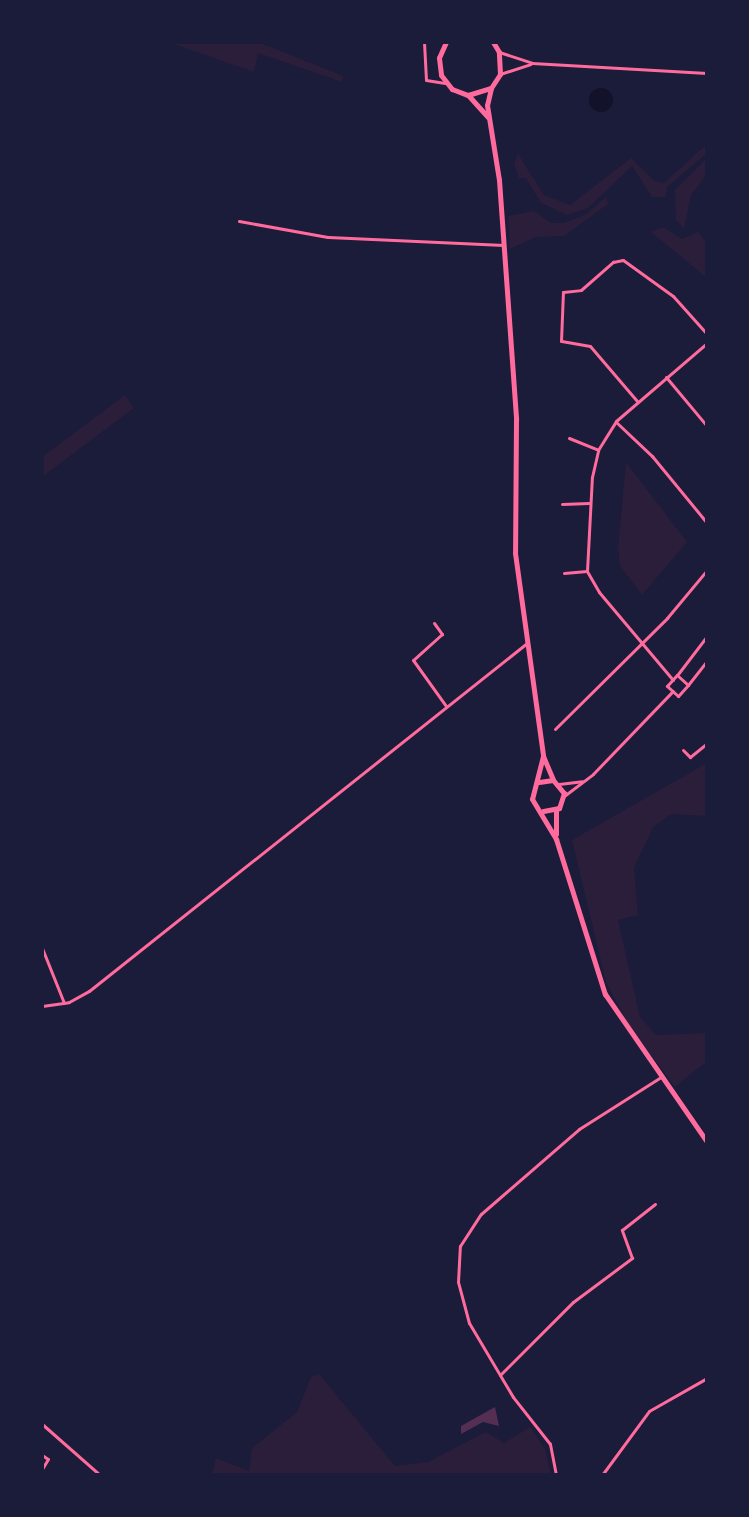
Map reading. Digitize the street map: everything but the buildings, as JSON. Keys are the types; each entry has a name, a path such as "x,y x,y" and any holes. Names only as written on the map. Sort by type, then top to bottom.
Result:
{"main road":[{"path":"439,42 442,49"},
{"path":"446,42 438,67 445,83 468,95 488,118"},
{"path":"493,42 499,52 500,74 491,88 488,118 504,245 518,457 515,553 543,756 564,796 556,810 556,839"},
{"path":"468,95 491,88"},
{"path":"543,756 532,799 543,811 556,839 605,994 707,1142"},
{"path":"538,783 556,782"},
{"path":"543,811 556,810"}],"street":[{"path":"424,42 426,80 445,83"},
{"path":"499,52 532,63 707,73"},
{"path":"500,74 532,63"},
{"path":"239,221 328,237 504,245"},
{"path":"637,401 590,346 561,341 560,295 581,290 613,262 623,260 673,296 707,334"},
{"path":"673,680 587,571 589,503 598,450 616,421 707,343"},
{"path":"665,377 707,426"},
{"path":"616,421 707,523"},
{"path":"569,438 598,450"},
{"path":"562,504 589,503"},
{"path":"555,729 707,570"},
{"path":"564,573 587,571"},
{"path":"434,623 442,634 413,660 446,706"},
{"path":"707,636 667,686 678,696 707,661"},
{"path":"42,1006 64,1003 89,991 287,838 527,643"},
{"path":"677,675 688,685"},
{"path":"564,796 585,780 673,691"},
{"path":"683,750 690,757 707,743"},
{"path":"556,782 585,780"},
{"path":"42,948 64,1003"},
{"path":"556,1475 550,1444 500,1375 462,1300 457,1265 465,1234 481,1214 579,1129 661,1077"},
{"path":"500,1375 577,1298 632,1258 622,1230 655,1204"},
{"path":"602,1475 649,1411 707,1378"},
{"path":"42,1424 100,1475"},
{"path":"42,1455 48,1459 42,1469"}],"shaded area":[{"path":"168,42 258,42 343,76 342,82 258,53 254,72"},
{"path":"601,88 610,91 613,100 610,109 601,112 592,109 589,100 592,91"},
{"path":"707,144 707,153 667,187 666,197 652,197 632,166 588,208 567,215 541,203 526,178 519,178 514,164 518,154 544,195 570,205 631,158 654,181 664,183"},
{"path":"707,158 707,174 691,195 684,229 676,220 675,190"},
{"path":"606,197 608,204 564,236 536,237 510,249 508,216 534,211 551,223 564,223 585,215"},
{"path":"663,227 682,239 698,232 707,243 707,278 651,232"},
{"path":"125,395 134,408 42,477 42,457"},
{"path":"626,462 687,542 642,595 620,566 618,549"},
{"path":"707,763 707,816 671,814 653,827 634,868 638,915 618,920 640,1017 656,1035 707,1033 707,1061 675,1087 627,1022 606,982 572,840"},
{"path":"319,1374 395,1466 428,1462 486,1432 504,1443 530,1427 545,1449 551,1475 212,1475 216,1458 249,1471 252,1448 297,1412 311,1377"}]}
